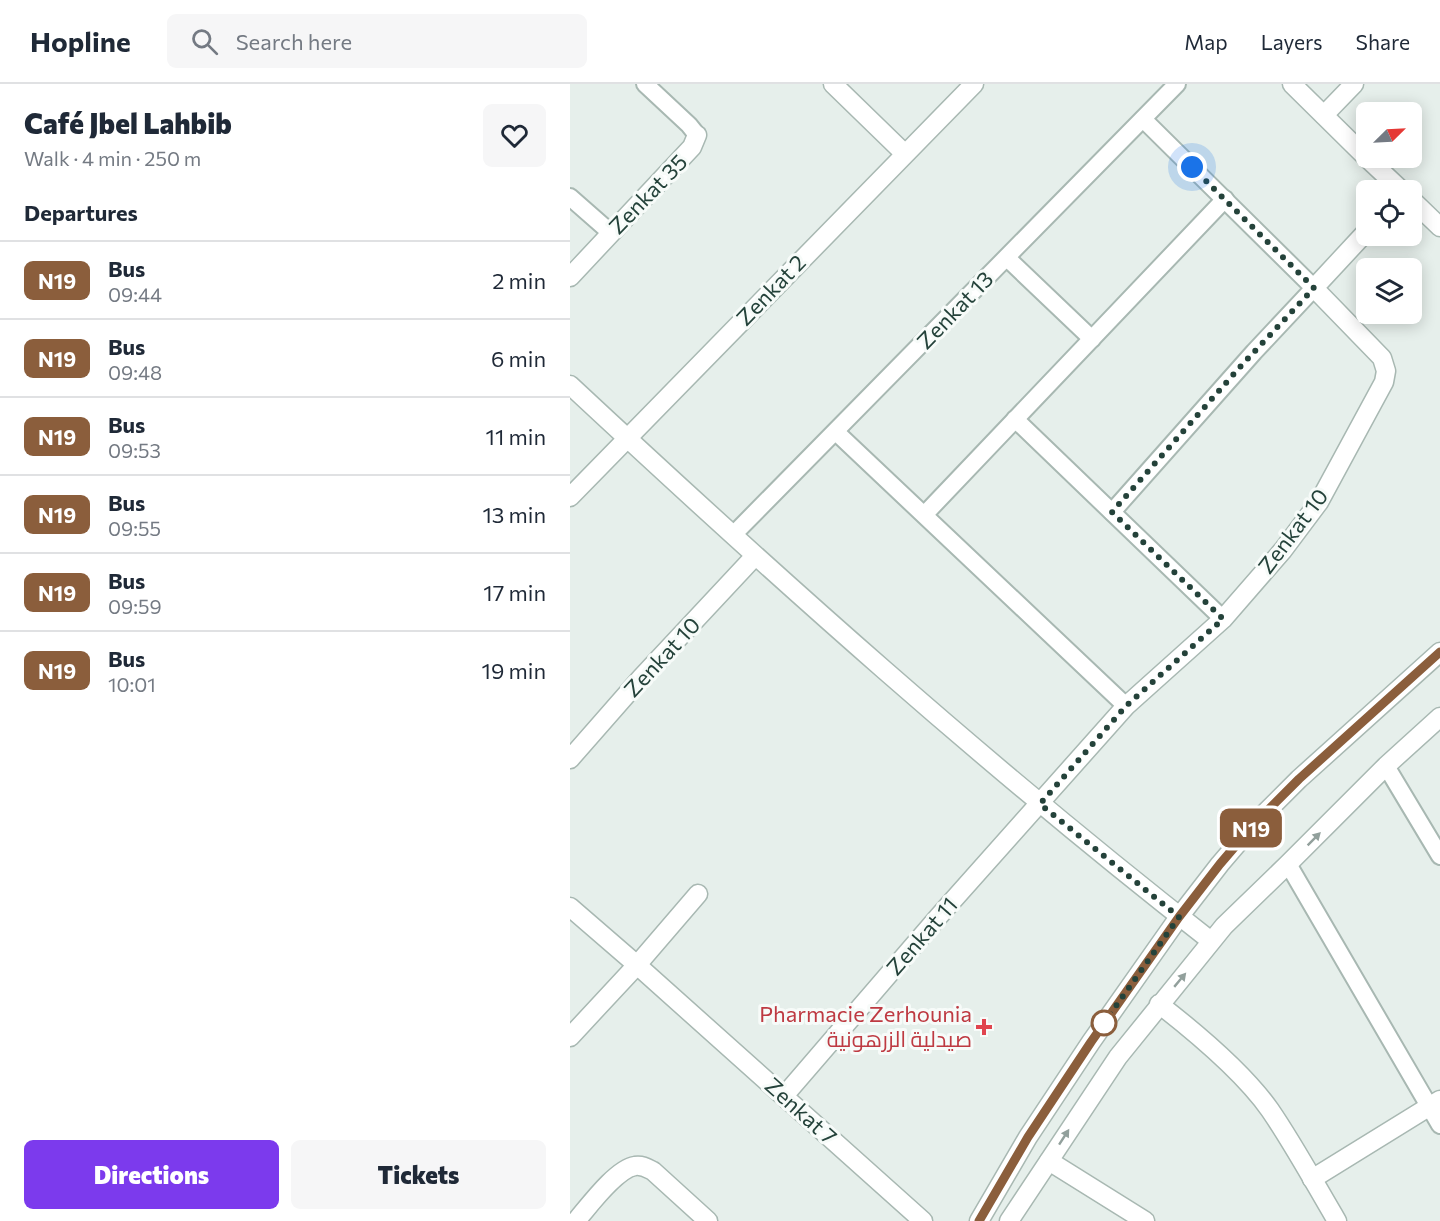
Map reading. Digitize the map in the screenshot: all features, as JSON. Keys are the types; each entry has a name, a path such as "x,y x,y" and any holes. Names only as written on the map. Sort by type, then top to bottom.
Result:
{"street":[{"path":"833,84 904,153"},
{"name":"Zenkat 2","path":"570,497 974,84"},
{"path":"1292,84 1356,146"},
{"path":"1324,115 1354,84"},
{"name":"Zenkat 35","path":"570,277 693,147 697,135"},
{"path":"1378,168 1391,180"},
{"path":"1422,210 1440,227"},
{"path":"1314,288 1356,243"},
{"name":"Zenkat 10","path":"1040,804 1126,706 1223,619 1282,550 1318,502 1384,382 1386,371 1382,358 1314,288"},
{"path":"570,385 755,556 900,685 1040,804 1211,941"},
{"name":"Zenkat 10","path":"570,759 641,678 755,556"},
{"path":"978,1221 1028,1137 1091,1042 1179,917 1220,864 1256,822 1346,735 1440,652"},
{"path":"1009,1221 1118,1057 1211,941 1386,766 1440,717"},
{"name":"Zenkat 11","path":"784,1096 939,916 1040,804"},
{"path":"570,1037 637,965 698,894"},
{"name":"Zenkat 7","path":"570,907 923,1221"},
{"path":"1159,1004 1188,1027 1246,1082 1269,1108 1337,1221"},
{"path":"1312,1179 1434,1103"},
{"path":"1048,1161 1145,1221"},
{"path":"576,1221 618,1176 633,1166 643,1166 653,1171 708,1221"}],"lane":[{"name":"Zenkat 35","path":"645,84 689,124 697,135"},
{"name":"Zenkat 13","path":"733,535 1177,84"},
{"path":"1112,512 1314,288 1143,119"},
{"path":"570,196 611,233"},
{"path":"924,514 1225,200"},
{"path":"1007,258 1092,339"},
{"path":"1015,419 1223,619"},
{"path":"836,432 1126,706"},
{"path":"1386,766 1440,856"},
{"path":"1288,864 1434,1103 1440,1125"}],"bus line":[{"name":"N19","path":"979,1221 1028,1137 1091,1042 1179,917 1220,864 1256,822 1299,779 1440,652"}],"place":[{"name":"Pharmacie Zerhounia صيدلية الزرهونية","path":"984,1027"}],"route":[{"path":"1104,1023 1179,917 1040,804 1126,706 1223,619 1112,512 1240,367 1314,288 1192,167"}]}
